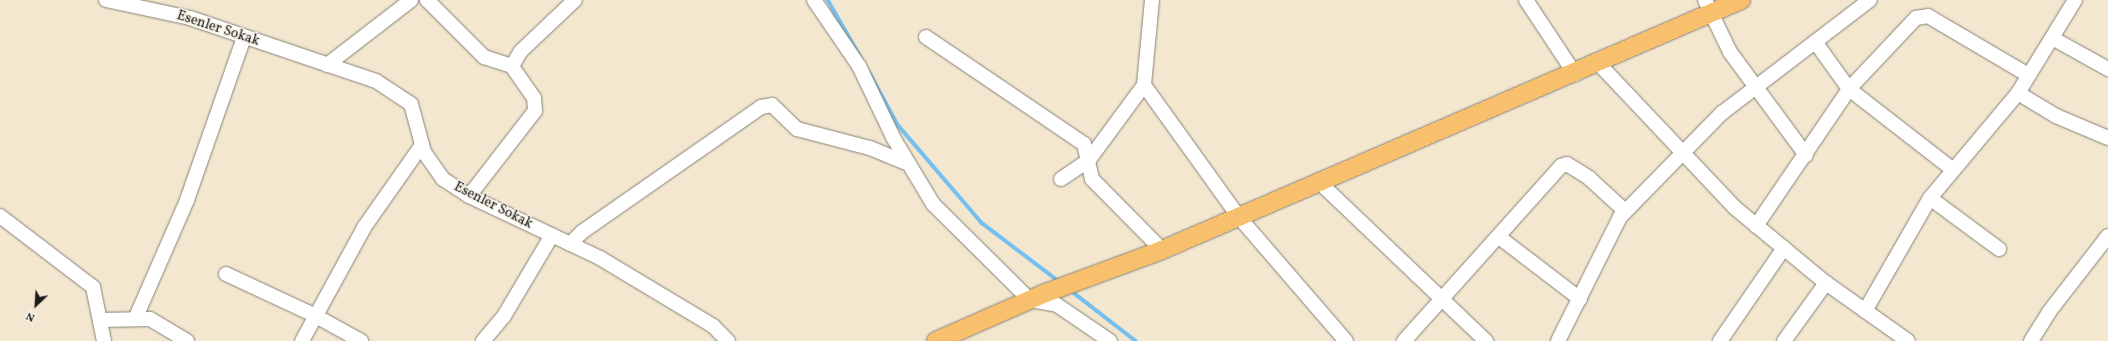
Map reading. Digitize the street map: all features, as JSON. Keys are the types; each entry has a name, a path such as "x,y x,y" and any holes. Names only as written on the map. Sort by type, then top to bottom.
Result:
{"main road":[{"path":"936,341 1088,276 1162,250 1238,216 1600,64 1708,6 1741,0"}],"street":[{"name":"Esenler Sokak","path":"106,0 190,18 376,81 411,104 422,145 443,179 469,196 570,244 713,326 728,341"},
{"path":"327,65 411,0"},
{"path":"427,0 484,57 512,66 534,98 535,111 469,196"},
{"path":"512,66 521,51 575,0"},
{"path":"814,0 859,66 909,164 933,204 1037,297 1057,305 1110,341"},
{"path":"1061,178 1088,161 1144,85 1152,0"},
{"path":"1526,0 1575,74"},
{"path":"1558,341 1625,211 1682,151 1722,113 1870,0"},
{"path":"1865,311 1930,198 1952,169 2018,93 2028,75 2054,39 2075,0"},
{"path":"1708,6 1730,52 1754,89 1806,155"},
{"path":"1756,226 1806,155 1849,89 1916,18 1928,16 2028,75"},
{"path":"136,317 187,200 244,37"},
{"path":"926,37 1084,144 1092,179 1162,250"},
{"path":"2054,39 2108,69"},
{"path":"1816,42 1849,89 1952,169"},
{"path":"1600,64 1682,151 1756,226 1826,283 1908,341"},
{"path":"1144,85 1238,216 1346,341"},
{"path":"2018,93 2056,116 2108,138"},
{"path":"570,244 582,232 761,107 772,105 797,129 870,148 909,164"},
{"path":"302,341 314,315 365,226 422,145"},
{"path":"1404,341 1499,237 1561,166 1567,164 1589,178 1625,211"},
{"path":"1319,182 1486,341"},
{"path":"1930,198 1999,249"},
{"path":"0,216 93,287 104,341"},
{"path":"483,341 504,316 552,235"},
{"path":"2031,341 2049,312 2108,236"},
{"path":"1499,237 1580,299"},
{"path":"1720,341 1784,248"},
{"path":"226,274 314,315 361,341"},
{"path":"1784,341 1826,283"},
{"path":"100,320 136,317 150,319 187,341"}],"waterway":[{"path":"828,0 862,59"},
{"path":"870,73 898,125 982,223 1060,282"},
{"path":"1070,290 1136,341"}]}
